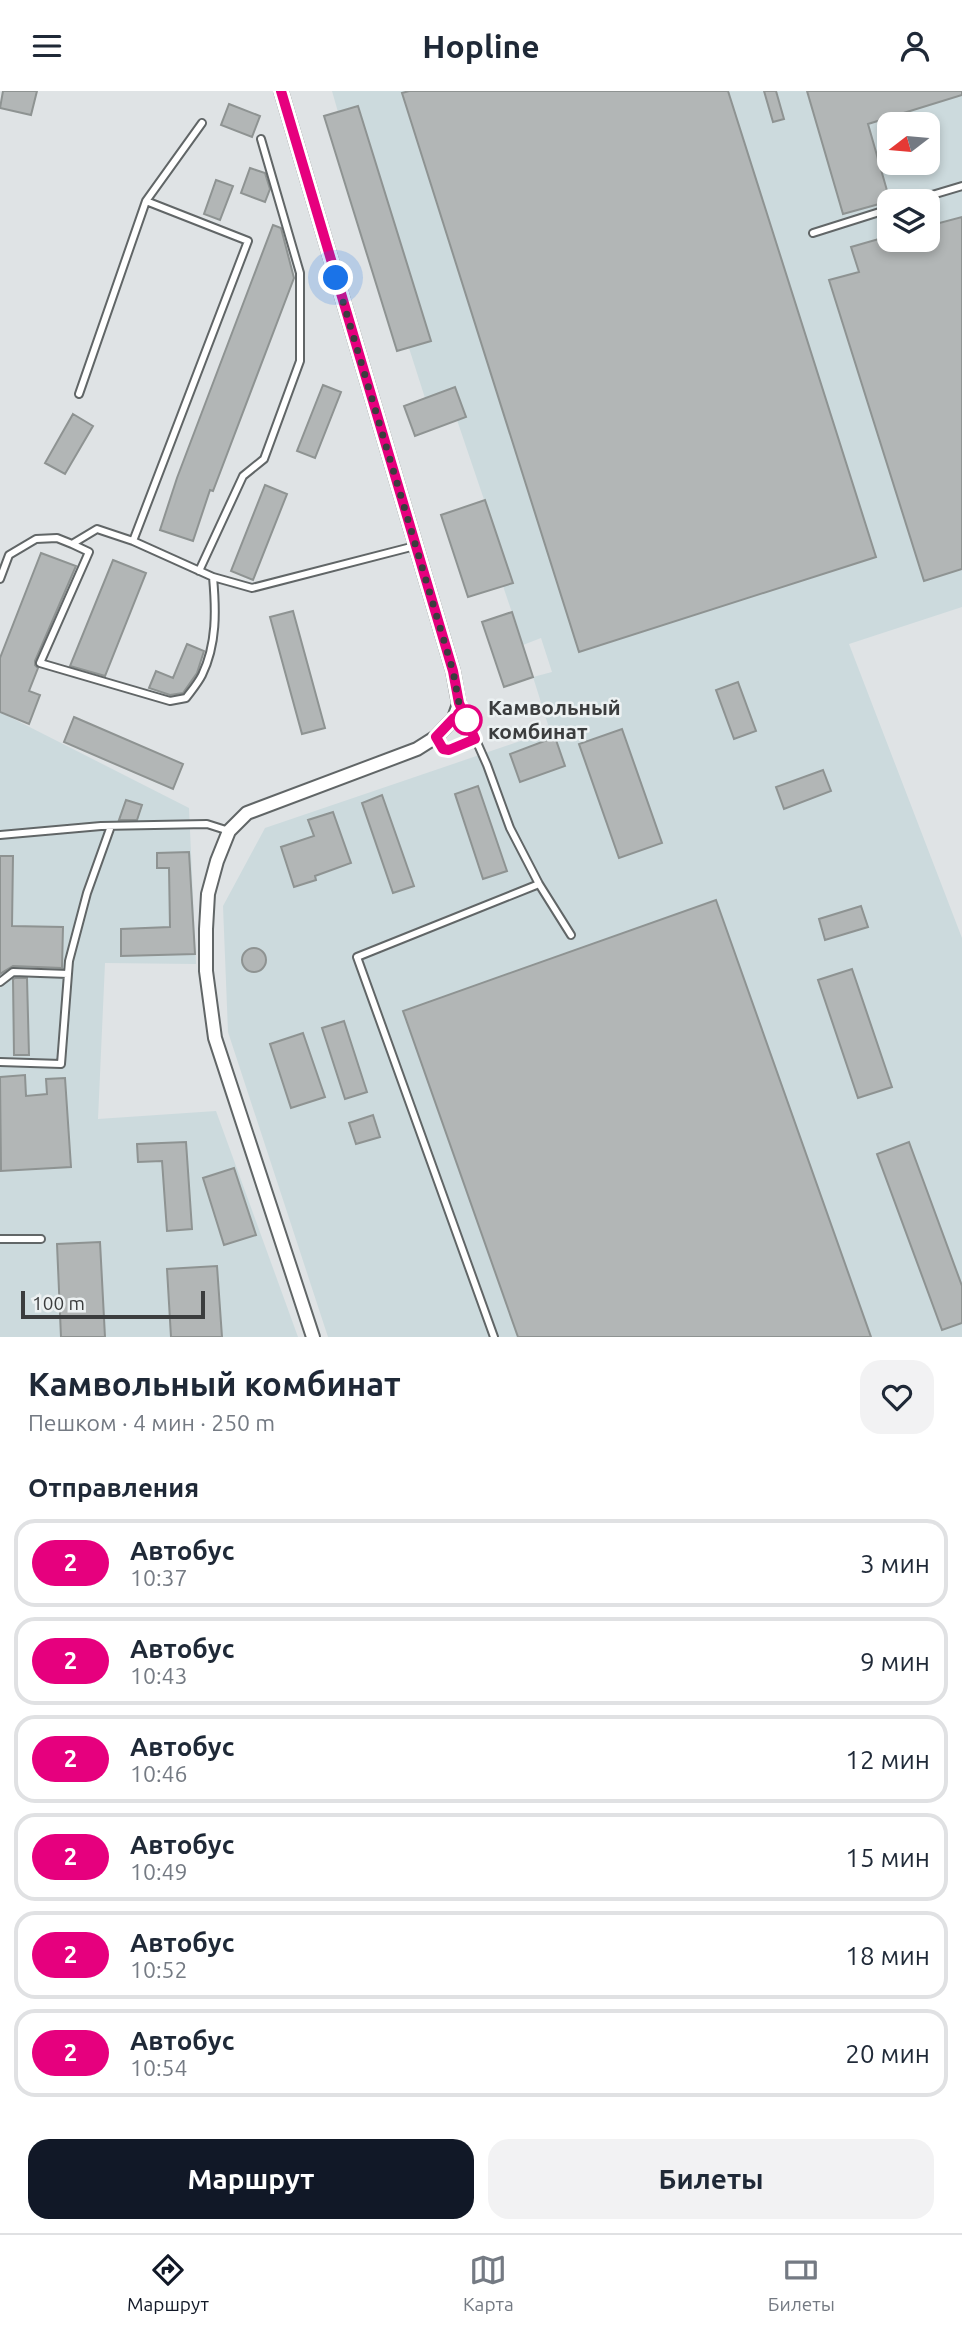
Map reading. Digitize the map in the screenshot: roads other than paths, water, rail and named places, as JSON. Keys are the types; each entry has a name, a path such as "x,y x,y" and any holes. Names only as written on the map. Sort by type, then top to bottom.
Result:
{"street":[{"path":"281,91 453,671 459,703 454,718 436,737 416,749 247,813 229,831 217,860 207,906 206,971 215,1038 313,1337"}],"lane":[{"path":"79,394 146,201 202,123"},
{"path":"199,571 243,476 264,459 300,361 300,273 261,139"},
{"path":"940,193 962,186"},
{"path":"134,541 248,241 146,201"},
{"path":"813,233 877,213"},
{"path":"72,544 97,529 134,541 213,577 253,588 415,546"},
{"path":"0,579 9,555 36,538 57,538 89,552 40,663 170,701 186,698 202,675 211,647 216,615 213,577"},
{"path":"459,703 487,765 510,828 571,935"},
{"path":"436,737 443,749 449,750 475,739"},
{"path":"0,835 111,826 207,824 229,831"},
{"path":"0,1062 61,1064 69,961 87,893 111,826"},
{"path":"494,1337 357,957 540,884"},
{"path":"0,982 13,972 68,974"},
{"path":"0,1239 41,1239"}],"place":[{"name":"Камвольный комбинат","path":"467,720"}]}
